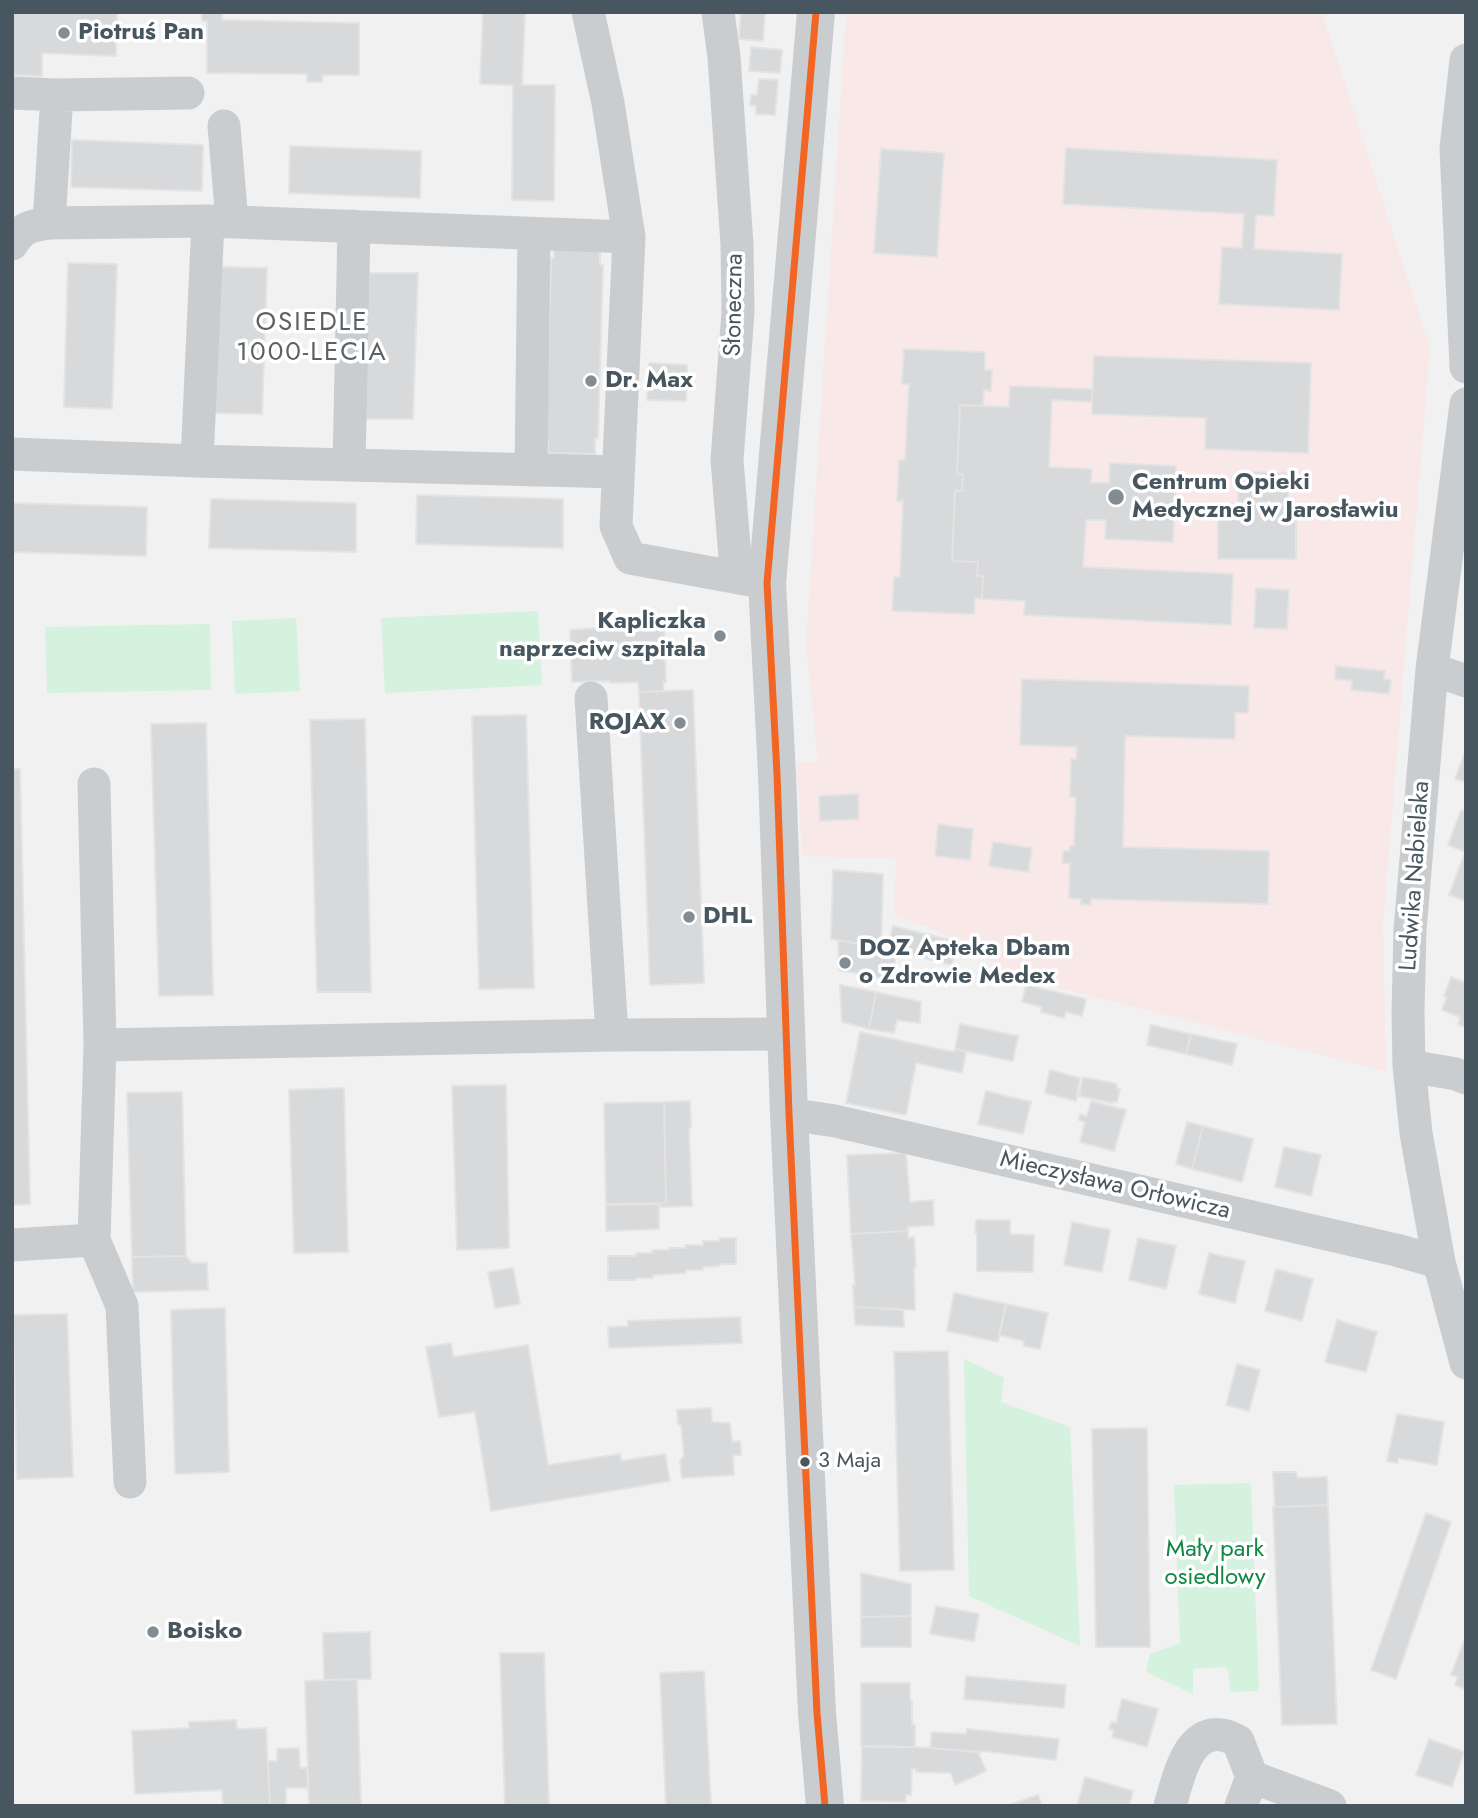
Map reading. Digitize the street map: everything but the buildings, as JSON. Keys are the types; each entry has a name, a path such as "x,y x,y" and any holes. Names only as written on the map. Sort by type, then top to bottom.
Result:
{"street":[{"path":"588,12 608,103 629,237 615,526 630,558 767,583"},
{"name":"Słoneczna","path":"718,12 724,57 737,244 738,313 727,460 735,557 767,583"},
{"path":"816,12 767,583 817,1713 825,1806"},
{"path":"1466,60 1456,148 1466,367"},
{"path":"12,93 188,93"},
{"path":"49,223 57,95"},
{"path":"197,461 220,221 224,126"},
{"path":"12,244 18,234 30,226 49,223 220,221 629,237"},
{"path":"349,465 354,226"},
{"path":"531,470 534,233"},
{"name":"Ludwika Nabielaka","path":"1464,1354 1439,1262 1416,1133 1409,1066 1408,1012 1410,930 1432,669 1466,404"},
{"path":"12,454 618,472"},
{"path":"1432,669 1466,681"},
{"path":"591,698 612,1035"},
{"path":"93,784 100,1045 94,1240 122,1306 130,1482"},
{"path":"100,1045 787,1034"},
{"path":"1409,1066 1466,1077"},
{"name":"Mieczysława Orłowicza","path":"789,1114 835,1121 1439,1262"},
{"path":"12,1245 94,1240"},
{"path":"1170,1806 1183,1763 1190,1750 1209,1735 1222,1735 1237,1741 1246,1791 1330,1806"}],"shaded area":[{"name":"Centrum Opieki Medycznej w Jarosławiu","path":"846,12 1322,12 1430,348 1383,925 1386,1071 1011,976 960,940 894,914 896,859 802,856 797,763 818,761 806,645"}],"green space":[{"path":"538,611 542,685 385,693 381,618"},
{"path":"296,618 300,691 235,694 232,621"},
{"path":"210,624 211,690 47,693 45,627"},
{"path":"964,1359 1004,1378 1001,1402 1070,1427 1080,1646 969,1596"},
{"name":"Mały park osiedlowy","path":"1251,1483 1259,1691 1231,1692 1227,1667 1193,1669 1193,1694 1146,1672 1150,1654 1180,1643 1174,1485"}],"transit line":[{"path":"816,12 767,583 817,1713 825,1806"}],"place":[{"name":"Piotruś Pan","path":"64,33"},
{"name":"Dr. Max","path":"591,381"},
{"name":"Centrum Opieki Medycznej w Jarosławiu","path":"1116,497"},
{"name":"Kapliczka naprzeciw szpitala","path":"720,636"},
{"name":"ROJAX","path":"680,723"},
{"name":"DHL","path":"689,917"},
{"name":"DOZ Apteka Dbam o Zdrowie Medex","path":"845,963"},
{"name":"3 Maja","path":"805,1462"},
{"name":"Boisko","path":"153,1632"}],"district":[{"name":"OSIEDLE 1000-LECIA","path":"312,339"}]}
